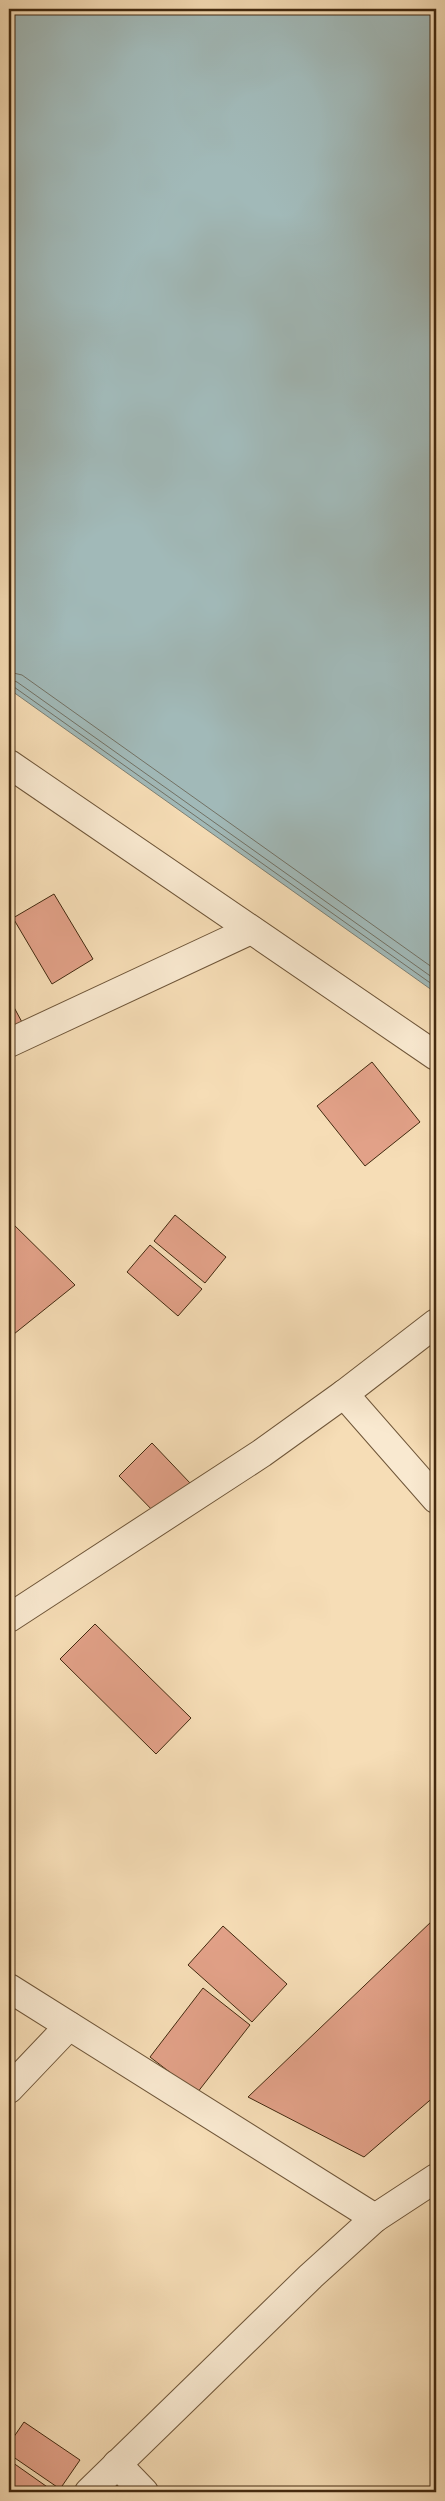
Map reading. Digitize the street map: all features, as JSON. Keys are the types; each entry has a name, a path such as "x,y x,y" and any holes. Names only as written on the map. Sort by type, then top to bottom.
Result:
{"street":[{"path":"9,764 436,1056"},
{"path":"9,1043 252,930"},
{"path":"9,1618 262,1453 344,1394 436,1323"},
{"path":"344,1394 436,1499"},
{"path":"9,1988 375,2218"},
{"path":"9,2089 69,2026"},
{"path":"89,2492 304,2283 375,2218 436,2178"},
{"path":"118,2464 144,2492"}],"water":[{"path":"9,9 436,9 436,993 9,689"}],"building":[{"path":"54,894 93,959 52,984 13,918"},
{"path":"9,998 23,1024 9,1032"},
{"path":"372,1062 420,1122 365,1166 317,1106"},
{"path":"175,1215 226,1257 205,1283 154,1241"},
{"path":"9,1220 75,1285 9,1338"},
{"path":"150,1245 202,1289 178,1316 127,1272"},
{"path":"152,1443 190,1483 157,1515 119,1476"},
{"path":"95,1624 191,1718 156,1754 60,1659"},
{"path":"433,1920 436,1923 436,2095 364,2157 248,2097"},
{"path":"223,1926 287,1984 252,2022 188,1965"},
{"path":"203,1988 250,2025 197,2093 150,2057"},
{"path":"24,2422 80,2460 60,2489 9,2454 9,2444"},
{"path":"9,2460 53,2491 9,2492"}]}
